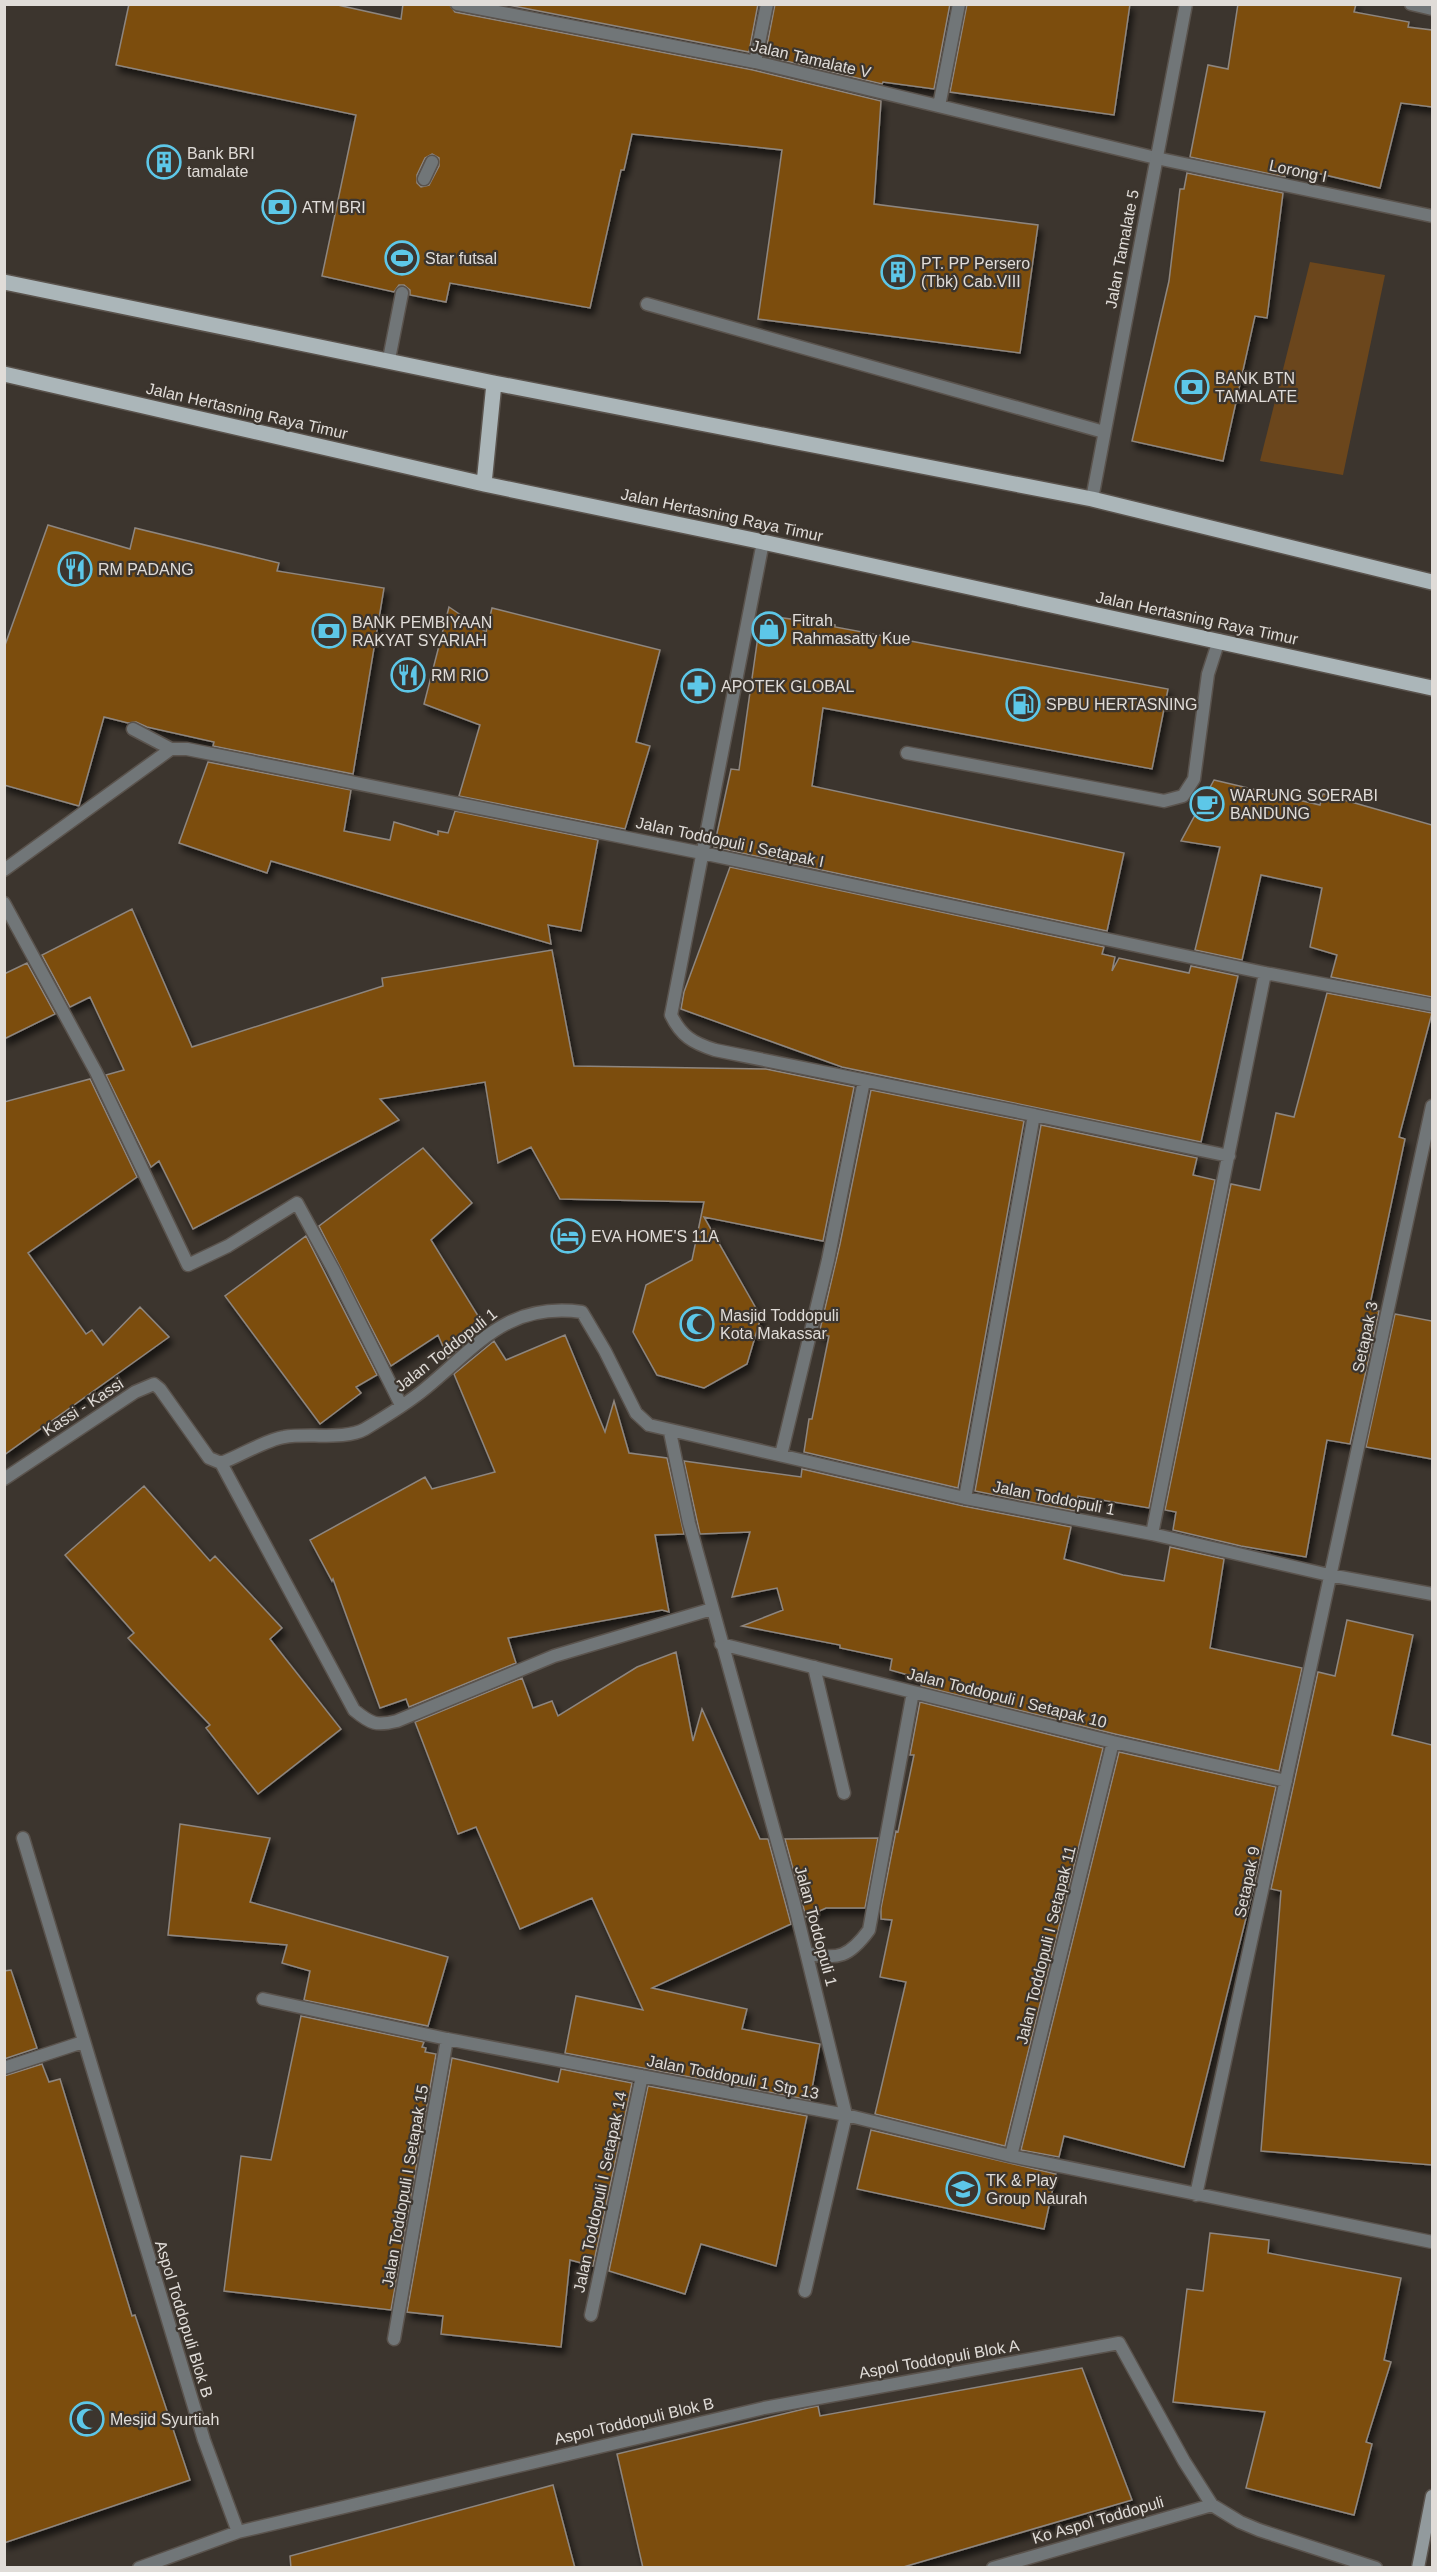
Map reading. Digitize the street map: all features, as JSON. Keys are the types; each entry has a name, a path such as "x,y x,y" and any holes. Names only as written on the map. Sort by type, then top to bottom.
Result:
{"main road":[{"path":"4,282 494,382 1092,499 1432,582"},
{"name":"Jalan Hertasning Raya Timur","path":"4,374 484,484 1220,640 1432,688"},
{"path":"484,484 494,382"},
{"path":"1418,2568 1432,2496"}],"street":[{"name":"Jalan Tamalate V","path":"457,4 755,62 1156,158"},
{"path":"755,62 767,4"},
{"path":"939,106 959,4"},
{"name":"Jalan Tamalate 5","path":"1092,499 1186,4"},
{"path":"1411,4 1432,9"},
{"name":"Lorong I","path":"1156,158 1432,216"},
{"path":"424,179 432,162"},
{"path":"389,359 402,293"},
{"path":"647,304 1104,432"},
{"path":"764,542 671,1015 679,1030 698,1045 715,1050 1228,1156"},
{"path":"907,753 1164,801 1183,796 1194,778 1208,674 1220,640"},
{"path":"4,870 171,749 133,729"},
{"name":"Jalan Toddopuli I Setapak I","path":"171,749 187,749 702,853 1265,973 1432,1005"},
{"path":"4,903 96,1072 188,1265 228,1246 297,1203 401,1405"},
{"path":"1152,1534 1265,973"},
{"path":"781,1455 828,1260 864,1081"},
{"name":"Setapak 3","path":"1329,1575 1432,1106"},
{"path":"965,1498 1034,1115"},
{"name":"Jalan Toddopuli 1","path":"221,1463 283,1437 325,1436 362,1430 424,1390 486,1336 516,1317 557,1309 582,1312 605,1351 636,1413 649,1425 670,1432 965,1498 1152,1534 1329,1575 1432,1594"},
{"name":"Kassi - Kassi","path":"4,1479 135,1392 154,1384 160,1389 209,1458 221,1463"},
{"name":"Jalan Toddopuli 1","path":"670,1432 689,1523 807,1953 846,2115"},
{"path":"221,1463 354,1710 369,1722 382,1725 397,1721 554,1656 712,1609"},
{"name":"Setapak 9","path":"1196,2195 1329,1575"},
{"name":"Jalan Toddopuli I Setapak 10","path":"721,1644 1113,1742 1286,1781"},
{"path":"814,1667 844,1793"},
{"path":"807,1953 828,1959 848,1953 860,1943 869,1930 913,1692"},
{"name":"Jalan Toddopuli I Setapak 11","path":"1011,2156 1113,1742"},
{"name":"Aspol Toddopuli Blok B","path":"23,1838 204,2440 238,2532 764,2408"},
{"name":"Jalan Toddopuli 1 Stp 13","path":"263,1999 447,2039 846,2115 1011,2156 1432,2242"},
{"name":"Jalan Toddopuli I Setapak 15","path":"394,2339 447,2039"},
{"path":"4,2068 83,2042"},
{"name":"Jalan Toddopuli I Setapak 14","path":"591,2315 642,2076"},
{"path":"805,2291 846,2115"},
{"name":"Aspol Toddopuli Blok A","path":"764,2408 1119,2343 1184,2460 1212,2505"},
{"path":"1212,2505 1240,2522 1259,2530 1376,2568"},
{"name":"Ko Aspol Toddopuli","path":"993,2568 1212,2505"},
{"path":"139,2568 238,2532"}],"shaded area":[{"path":"1310,262 1385,275 1343,475 1260,461"}],"building":[{"path":"129,4 333,4 401,19 403,4 449,4 455,12 753,70 881,101 874,204 1038,225 1020,353 758,319 782,150 632,134 624,170 621,170 590,308 450,283 446,302 410,295 410,290 404,285 399,285 394,292 322,276 356,115 116,65","holes":["432,154 439,158 439,166 429,185 421,187 417,183 417,175 425,158"]},
{"path":"503,4 758,4 749,52"},
{"path":"775,4 950,4 934,89 883,82 882,84 765,56"},
{"path":"967,4 1130,4 1114,115 950,92"},
{"path":"1238,4 1356,4 1354,12 1409,22 1408,27 1432,30 1432,107 1401,103 1380,188 1287,166 1285,177 1190,157 1208,65 1228,69"},
{"path":"1187,173 1283,193 1267,318 1255,316 1223,461 1132,441 1169,281 1180,189 1184,189"},
{"path":"48,525 130,549 135,528 279,563 277,571 384,588 353,774 213,746 214,742 147,727 136,722 128,723 104,717 79,806 4,785 4,648"},
{"path":"449,607 486,632 492,608 660,650 636,742 650,746 625,829 459,796 480,725 424,704"},
{"path":"761,615 835,625 835,627 1168,689 1152,769 823,708 812,786 1124,853 1107,931 714,847 731,769 739,770"},
{"path":"208,762 351,790 344,831 390,840 394,822 438,835 438,831 448,833 455,811 598,840 581,931 548,925 551,944 271,861 267,873 179,843"},
{"path":"1214,780 1320,805 1323,794 1432,825 1432,997 1331,977 1337,955 1310,947 1322,888 1261,875 1242,960 1195,950 1220,847 1181,841"},
{"path":"730,867 1104,947 1102,954 1115,957 1112,971 1119,958 1189,973 1191,966 1238,976 1201,1142 842,1067 681,1009 684,992"},
{"path":"132,909 192,1047 383,986 382,978 552,950 574,1066 766,1069 854,1087 823,1241 704,1217 761,1317 747,1364 704,1388 657,1375 633,1332 646,1285 692,1260 704,1202 560,1199 531,1147 498,1163 485,1082 380,1099 399,1120 193,1229 159,1161 151,1167 106,1075 124,1070 90,997 70,1007 42,955"},
{"path":"27,963 55,1014 4,1039 4,974"},
{"path":"1327,993 1432,1013 1399,1137 1405,1139 1369,1309 1379,1311 1350,1444 1327,1440 1306,1557 1241,1546 1173,1530 1176,1512 1165,1510 1231,1184 1260,1190 1276,1113 1294,1117"},
{"path":"90,1079 137,1177 28,1253 86,1334 92,1330 103,1345 140,1307 169,1337 4,1455 4,1102"},
{"path":"871,1090 1024,1121 958,1488 804,1452 809,1419 812,1419 829,1336 819,1334"},
{"path":"1041,1125 1197,1158 1193,1175 1215,1180 1149,1508 1078,1496 1075,1511 975,1491"},
{"path":"423,1148 472,1203 431,1240 485,1327 448,1358 438,1335 391,1366 319,1226"},
{"path":"306,1236 377,1375 356,1387 361,1393 320,1424 225,1296"},
{"path":"1395,1314 1432,1321 1432,1459 1366,1447"},
{"path":"565,1335 605,1432 614,1401 629,1453 667,1458 684,1534 655,1535 669,1612 662,1610 508,1638 516,1663 409,1707 406,1699 380,1708 333,1579 332,1581 310,1540 425,1477 432,1489 495,1472 454,1374 494,1341 506,1360"},
{"path":"684,1461 801,1477 802,1469 963,1506 1071,1527 1064,1559 1123,1575 1164,1581 1170,1547 1224,1559 1210,1648 1302,1668 1279,1771 1115,1734 921,1686 923,1679 890,1670 892,1659 840,1648 840,1645 742,1626 783,1610 777,1588 732,1597 750,1532 700,1534"},
{"path":"144,1486 210,1561 215,1556 282,1628 270,1639 341,1729 258,1794 206,1728 210,1725 128,1638 134,1633 65,1555"},
{"path":"1347,1620 1413,1635 1392,1735 1432,1745 1432,2165 1261,2151 1281,1891 1271,1889 1318,1672 1335,1676"},
{"path":"676,1652 693,1741 702,1709 760,1839 768,1839 791,1924 652,1988 747,2009 742,2029 820,2044 810,2100 565,2053 576,1996 643,2010 592,1898 520,1929 476,1827 458,1834 415,1722 522,1678 533,1708 552,1701 558,1716 637,1667"},
{"path":"920,1702 1103,1748 1005,2146 875,2114 906,1982 880,1977 892,1920 881,1919 881,1908 914,1755 910,1755"},
{"path":"1119,1752 1276,1787 1254,1886 1184,2167 1064,2136 1059,2157 1021,2150"},
{"path":"180,1824 270,1838 250,1902 448,1957 428,2026 304,2000 310,1971 282,1963 287,1945 168,1935"},
{"path":"878,1838 865,1908 826,1908 806,1917 785,1839"},
{"path":"11,1970 37,2048 4,2059 4,1971"},
{"path":"301,2016 424,2042 422,2047 426,2048 425,2052 436,2054 391,2310 224,2291 241,2156 271,2160"},
{"path":"452,2058 558,2082 561,2069 632,2083 593,2266 570,2260 561,2347 441,2334 443,2316 407,2312"},
{"path":"42,2064 49,2082 60,2079 132,2316 135,2315 190,2480 4,2543 4,2076"},
{"path":"648,2086 807,2116 776,2266 701,2244 685,2294 609,2271"},
{"name":"TK & Play Group Naurah","path":"871,2130 1056,2174 1044,2229 857,2189"},
{"path":"1210,2233 1269,2240 1268,2253 1401,2278 1384,2360 1391,2362 1366,2442 1372,2444 1354,2515 1246,2488 1265,2412 1173,2402 1187,2289 1203,2291"},
{"path":"1082,2368 1132,2500 900,2568 643,2568 617,2454 818,2406 820,2416"},
{"path":"553,2485 575,2568 291,2568 290,2556"}],"place":[{"name":"Bank BRI tamalate","path":"164,162"},
{"name":"ATM BRI","path":"279,207"},
{"name":"Star futsal","path":"402,258"},
{"name":"PT. PP Persero (Tbk) Cab.VIII","path":"898,272"},
{"name":"BANK BTN TAMALATE","path":"1192,387"},
{"name":"RM PADANG","path":"75,569"},
{"name":"Fitrah Rahmasatty Kue","path":"769,629"},
{"name":"BANK PEMBIYAAN RAKYAT SYARIAH","path":"329,631"},
{"name":"RM RIO","path":"408,675"},
{"name":"APOTEK GLOBAL","path":"698,686"},
{"name":"SPBU HERTASNING","path":"1023,704"},
{"name":"WARUNG SOERABI BANDUNG","path":"1207,804"},
{"name":"EVA HOME'S 11A","path":"568,1236"},
{"name":"Masjid Toddopuli Kota Makassar","path":"697,1324"},
{"name":"TK & Play Group Naurah","path":"963,2189"},
{"name":"Mesjid Syurtiah","path":"87,2419"}]}
